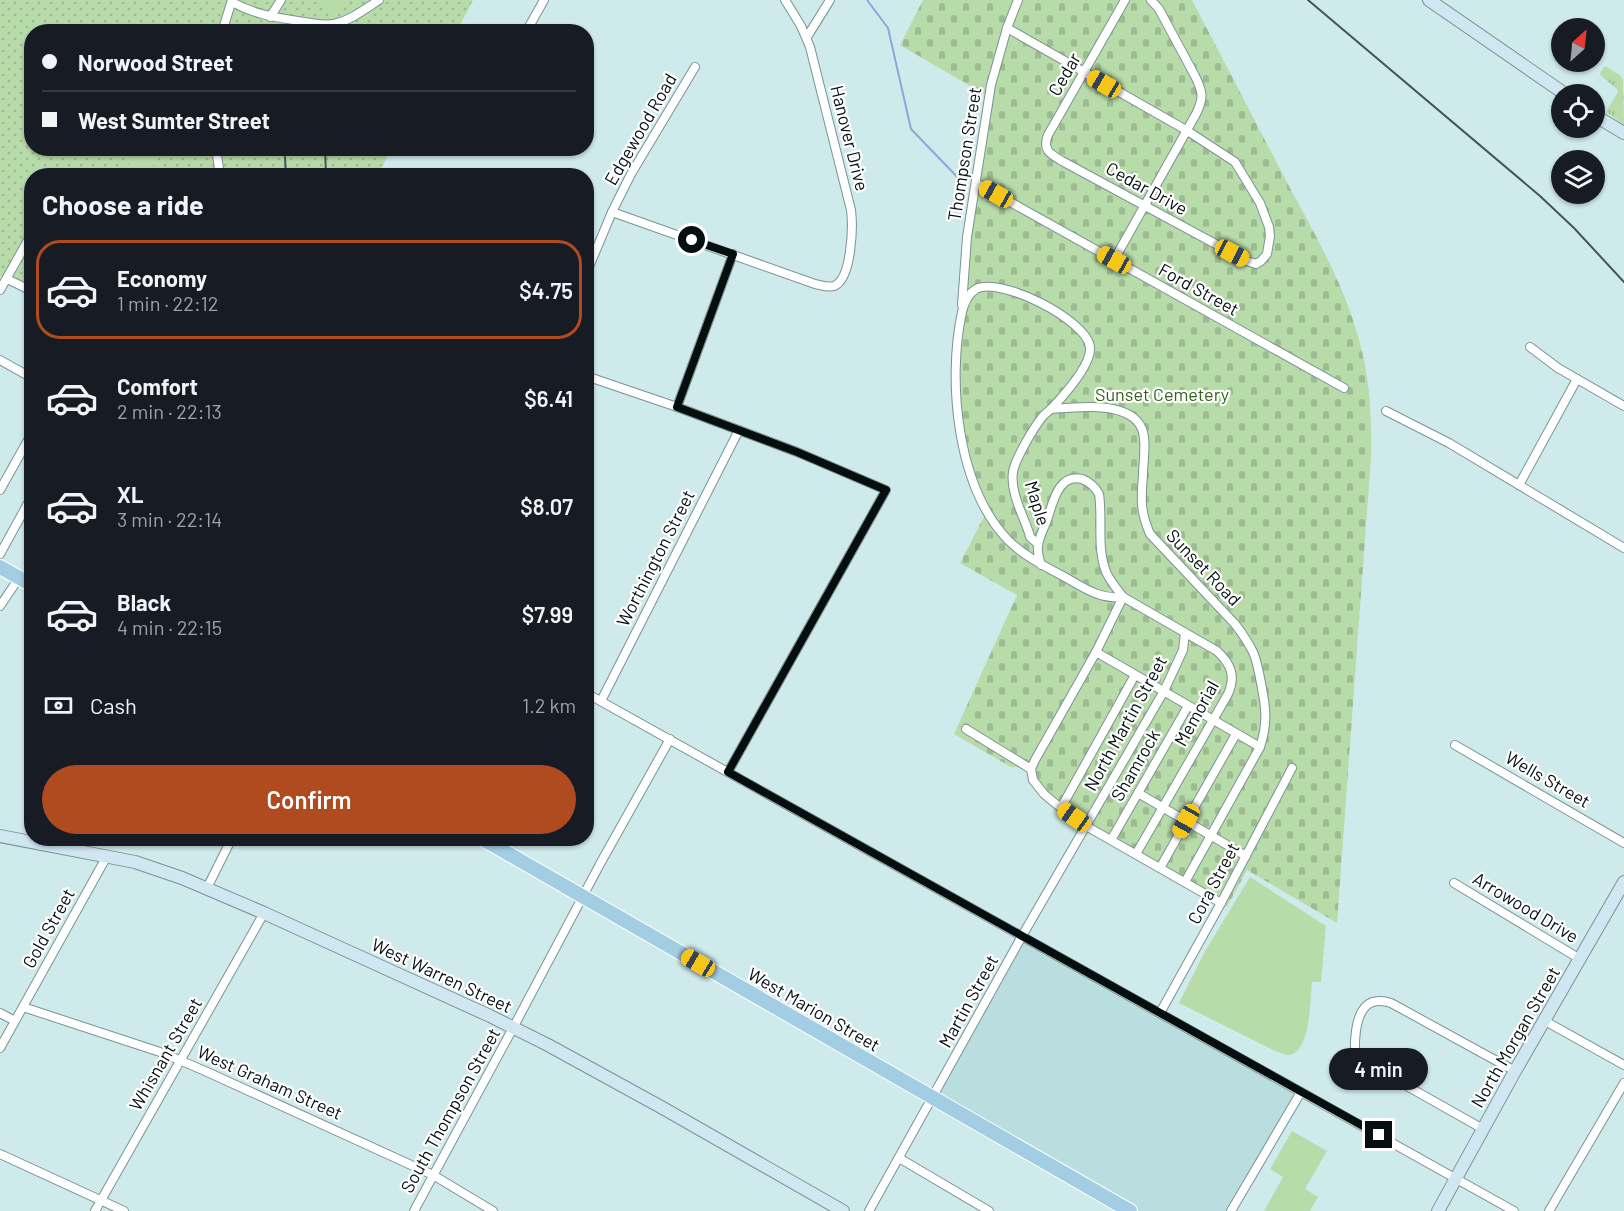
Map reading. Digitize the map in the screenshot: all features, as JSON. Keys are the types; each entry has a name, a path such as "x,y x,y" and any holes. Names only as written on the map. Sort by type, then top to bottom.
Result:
{"main road":[{"path":"1429,0 1551,84"},
{"path":"1605,123 1624,134"},
{"path":"0,567 24,581"},
{"name":"West Warren Street","path":"0,836 24,838"},
{"name":"West Warren Street","path":"83,846 207,888 513,1028 622,1085 838,1210"},
{"name":"West Marion Street","path":"495,846 1130,1211"},
{"name":"North Morgan Street","path":"1438,1211 1515,1071 1624,882"}],"street":[{"path":"270,16 281,0"},
{"path":"334,24 353,17 379,0"},
{"path":"530,24 544,0"},
{"name":"Hanover Drive","path":"733,254 826,287 838,283 847,265 852,239 852,221 847,190 807,37 785,0"},
{"path":"807,37 830,0"},
{"name":"Thompson Street","path":"1018,0 1007,28 991,85 967,237 955,363 958,417 979,496 996,525 1017,549 1041,565 1097,595 1109,598 1123,597"},
{"name":"Cedar","path":"1062,160 1046,148 1046,140 1125,0"},
{"path":"1114,260 1202,98 1201,87 1159,9 1151,0"},
{"path":"225,24 232,1 251,12 322,24"},
{"path":"1007,28 1185,130"},
{"name":"Edgewood Road","path":"594,255 631,174 694,67"},
{"name":"Cedar Drive","path":"1062,160 1256,264 1267,254 1270,236 1260,203 1234,162 1185,130"},
{"name":"Ford Street","path":"976,183 1344,388"},
{"path":"612,212 733,254 677,407"},
{"path":"0,290 24,248"},
{"path":"7,279 24,287"},
{"name":"Thompson Street","path":"961,317 966,300 975,289 1000,287 1034,300 1061,315 1083,332 1089,344 1089,360 1051,409"},
{"path":"1530,347 1551,363 1624,406"},
{"path":"0,360 24,374"},
{"path":"594,379 797,452 886,490 728,772"},
{"path":"1519,484 1577,379"},
{"name":"Sunset Road","path":"1051,409 1081,406 1106,408 1127,413 1138,421 1144,437 1141,507 1150,534 1235,624 1254,653 1258,666 1266,710 1266,728 1260,747 1185,882"},
{"name":"Maple","path":"1038,544 1029,533 1015,492 1013,472 1030,436 1041,418 1051,409"},
{"path":"1386,411 1449,442 1624,548"},
{"name":"Worthington Street","path":"601,701 739,430"},
{"path":"0,490 24,447"},
{"path":"1041,565 1038,544 1056,493 1063,483 1074,478 1091,483 1099,494 1103,560 1106,572 1123,597 1096,652 1035,760 1031,770 1033,780 1044,794 1086,826 1221,903"},
{"path":"0,554 24,510"},
{"path":"0,606 19,578"},
{"name":"Memorial","path":"1123,597 1217,651 1224,658 1233,679 1232,685 1136,854"},
{"name":"North Martin Street","path":"1086,826 1164,692 1183,650 1185,633"},
{"path":"1096,652 1260,747"},
{"path":"1061,808 1135,675"},
{"path":"594,697 1514,1211"},
{"name":"Shamrock","path":"1111,840 1188,705"},
{"path":"966,729 1031,770"},
{"path":"1160,868 1236,734"},
{"name":"South Thompson Street","path":"414,1211 670,739"},
{"name":"Wells Street","path":"1455,745 1624,843"},
{"name":"Cora Street","path":"1160,1013 1292,768"},
{"path":"1138,793 1246,856"},
{"name":"Martin Street","path":"869,1211 1086,826"},
{"path":"207,888 228,846"},
{"name":"Gold Street","path":"0,1048 107,856"},
{"name":"Arrowood Drive","path":"1454,883 1580,959"},
{"name":"Whisnant Street","path":"95,1211 264,913"},
{"path":"1483,1129 1359,1059 1354,1043 1358,1019 1362,1011 1368,1003 1382,1001 1391,1003 1515,1071"},
{"name":"West Graham Street","path":"23,1007 180,1060 434,1174 493,1211"},
{"path":"0,1013 15,1021"},
{"path":"1545,1021 1624,1065"},
{"path":"1549,1211 1624,1083"},
{"path":"1231,1211 1301,1092"},
{"path":"0,1154 124,1211"},
{"path":"899,1158 989,1211"}],"shaded area":[{"path":"1022,936 1301,1092 1231,1211 1130,1211 933,1098"}],"green space":[{"path":"0,0 473,0 461,24 24,24 24,156 388,156 381,168 24,168 24,288 0,276"},
{"path":"319,0 349,0 333,11 325,9"},
{"name":"Sunset Cemetery","path":"923,0 1192,0 1338,282 1353,320 1366,369 1371,412 1371,457 1337,923 1247,870 1227,907 1086,826 1056,804 1022,764 1011,767 954,734 1017,595 960,563 987,511 969,465 955,363 989,97 900,45"},
{"path":"1605,66 1620,75 1623,80 1624,124 1606,112 1618,92 1600,75 1601,72 1605,72"},
{"path":"136,156 160,156 151,168 126,168"},
{"path":"1250,877 1326,926 1321,982 1312,982 1310,1012 1302,1045 1296,1052 1289,1055 1275,1051 1179,1003 1204,953"},
{"path":"1292,1131 1327,1151 1305,1189 1318,1197 1310,1211 1264,1211 1283,1177 1270,1169"}],"waterway":[{"path":"867,0 888,28 911,129 964,184"}],"railway":[{"path":"1308,0 1540,196 1574,228 1624,282"},
{"path":"325,156 326,168"},
{"path":"285,157 286,168"}],"route":[{"path":"692,240 733,254 677,407 797,452 886,490 728,772 1379,1135"}]}
